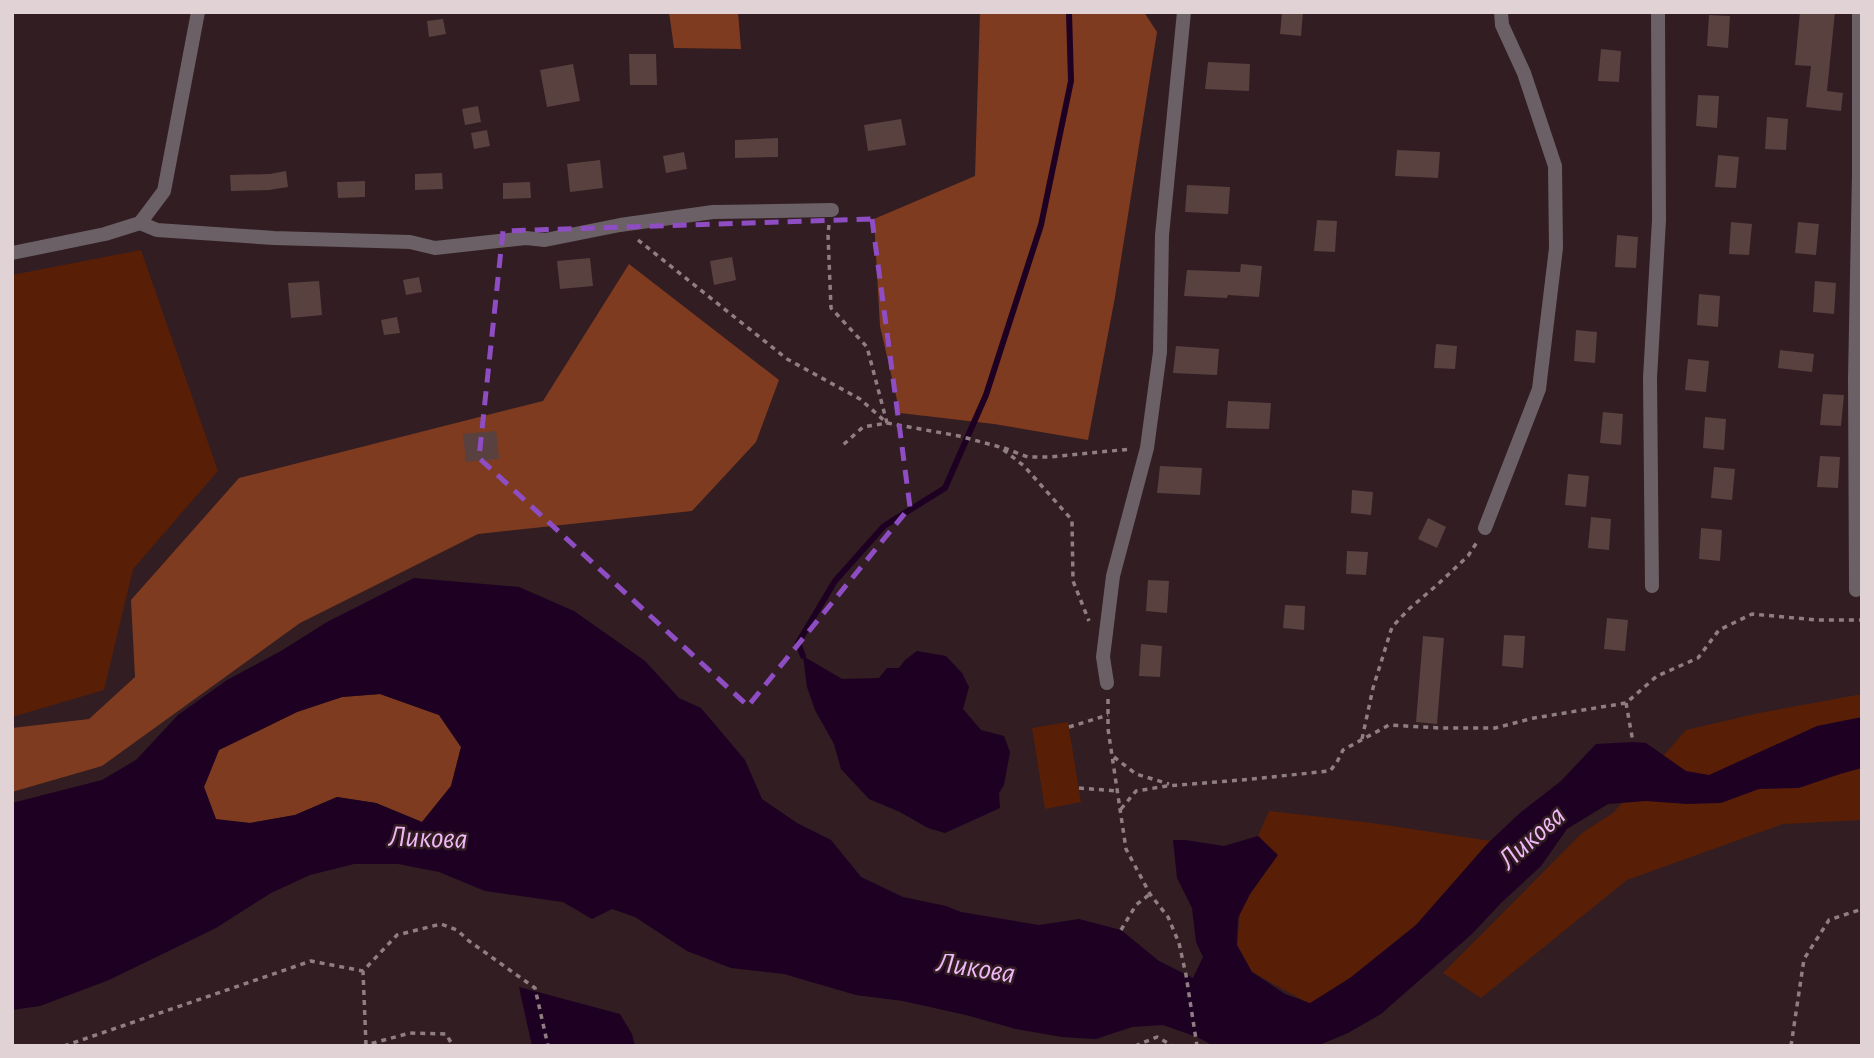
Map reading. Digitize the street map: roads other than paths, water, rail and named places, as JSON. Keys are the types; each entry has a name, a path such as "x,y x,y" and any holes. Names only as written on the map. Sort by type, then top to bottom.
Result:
{"street":[{"path":"12,253 104,234 140,223 164,191 198,12"},
{"path":"1107,683 1102,657 1113,576 1147,448 1160,352 1162,235 1184,12"},
{"path":"1485,528 1539,388 1556,248 1555,166 1524,73 1502,25 1501,12"},
{"path":"1652,586 1650,378 1659,220 1658,12"},
{"path":"1856,590 1855,378 1859,12"},
{"path":"140,223 157,230 274,238 410,242 435,248 526,238 545,240 620,225 713,212 832,209"}],"water":[{"name":"Ликова","path":"414,578 519,587 574,611 645,661 679,698 701,708 745,760 762,799 797,823 831,840 861,877 903,897 961,912 1039,925 1079,919 1121,930 1159,961 1193,978 1203,957 1196,942 1192,908 1177,878 1173,840 1224,846 1258,836 1278,855 1250,894 1238,918 1237,945 1252,972 1285,994 1310,1003 1350,978 1416,925 1487,844 1521,812 1561,781 1596,744 1646,743 1686,771 1709,775 1817,726 1862,717 1862,768 1799,788 1759,789 1721,803 1646,801 1608,804 1567,829 1541,866 1472,934 1381,1014 1348,1033 1317,1046 1214,1046 1163,1025 1132,1027 1096,1039 1062,1037 1016,1029 903,1001 856,995 784,974 731,968 687,951 635,917 612,909 592,919 563,902 485,891 439,872 398,864 354,864 310,875 271,893 216,928 109,980 40,1006 12,1010 12,803 102,780 136,760 178,715 227,680 327,622","holes":["380,694 439,715 461,747 451,786 422,822 376,803 337,797 295,815 250,823 216,819 204,787 219,750 297,712 342,697"]},
{"path":"917,651 946,656 962,673 969,687 963,709 981,730 1004,736 1010,752 1004,785 999,793 1000,808 945,833 928,828 869,799 841,769 834,744 815,710 807,687 803,656 842,679 879,678 887,668 899,668"},
{"path":"519,987 620,1014 632,1034 635,1046 532,1046"}],"waterway":[{"path":"803,656 798,643 835,581 884,526 945,488 986,395 1041,225 1071,81 1069,12"}]}
